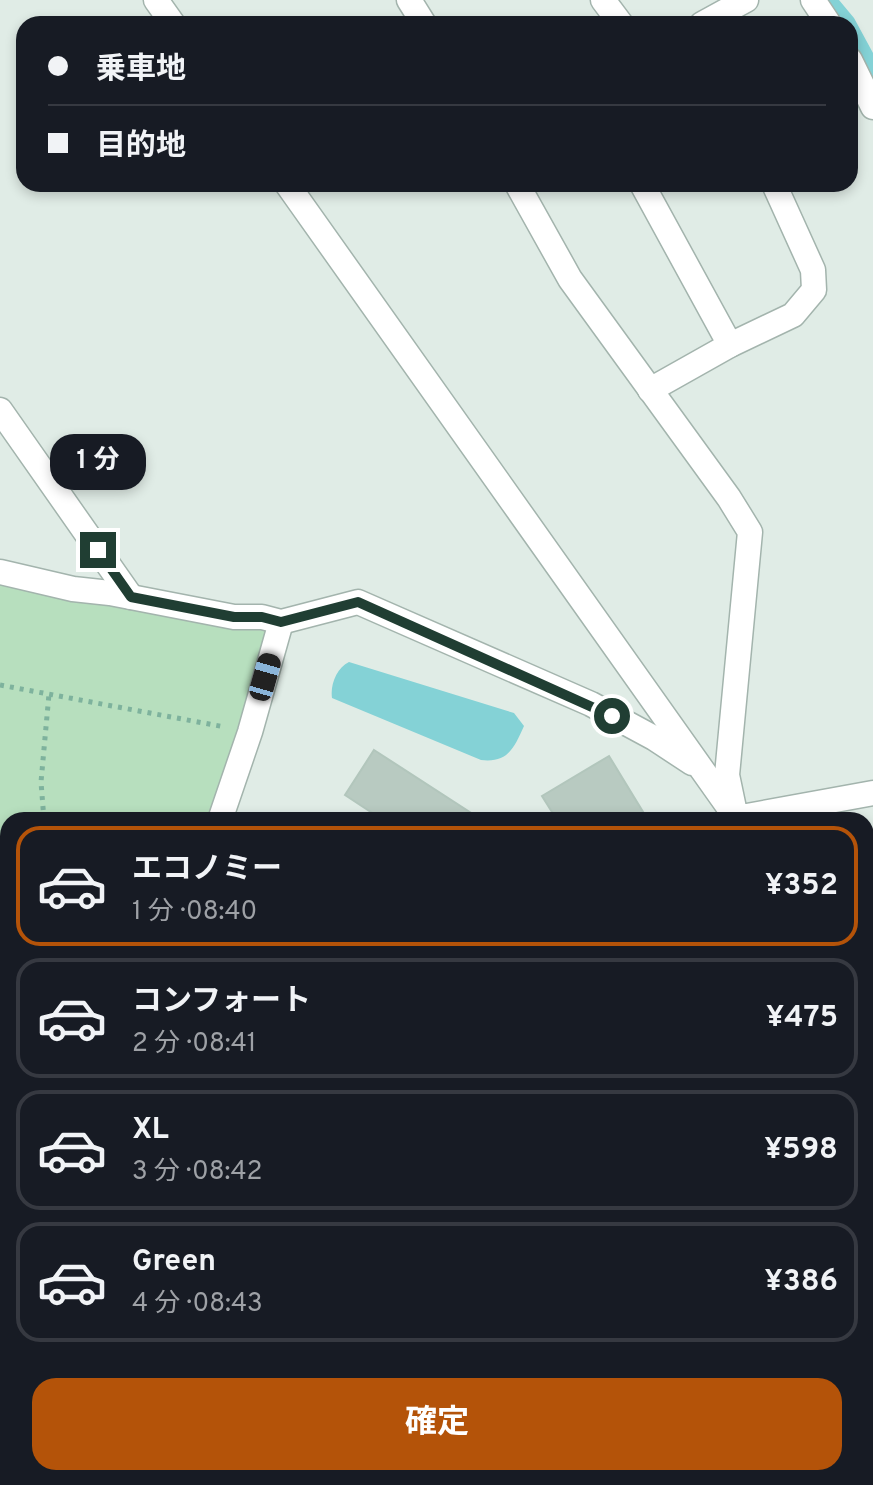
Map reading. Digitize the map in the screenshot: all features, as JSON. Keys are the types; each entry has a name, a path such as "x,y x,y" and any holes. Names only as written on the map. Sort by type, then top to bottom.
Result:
{"street":[{"path":"717,16 746,0"},
{"path":"858,76 873,107"},
{"path":"293,192 732,812"},
{"path":"521,192 570,279 729,498 750,532 727,775 735,812"},
{"path":"646,192 730,345"},
{"path":"650,390 730,345 793,315 814,290 813,270 778,192"},
{"path":"0,410 131,597"},
{"path":"0,572 73,589 234,617 262,617 281,622 358,602 591,704 654,738 704,771"},
{"path":"223,812 250,732 281,622"},
{"path":"774,812 873,793"}],"path":[{"path":"0,685 250,732"},
{"path":"43,812 41,782 49,694"}],"green space":[{"path":"0,581 275,627 217,812 0,812"}],"water":[{"path":"823,0 839,0 852,16 833,16"},
{"path":"858,25 873,53 873,88 858,59"},
{"path":"349,662 514,713 524,726 513,747 504,756 481,760 332,698 335,677"}],"building":[{"path":"374,750 470,812 371,812 345,795"},
{"path":"609,756 643,812 552,812 542,796"}],"route":[{"path":"98,550 131,597 234,617 262,617 281,622 358,602 612,716"}]}
